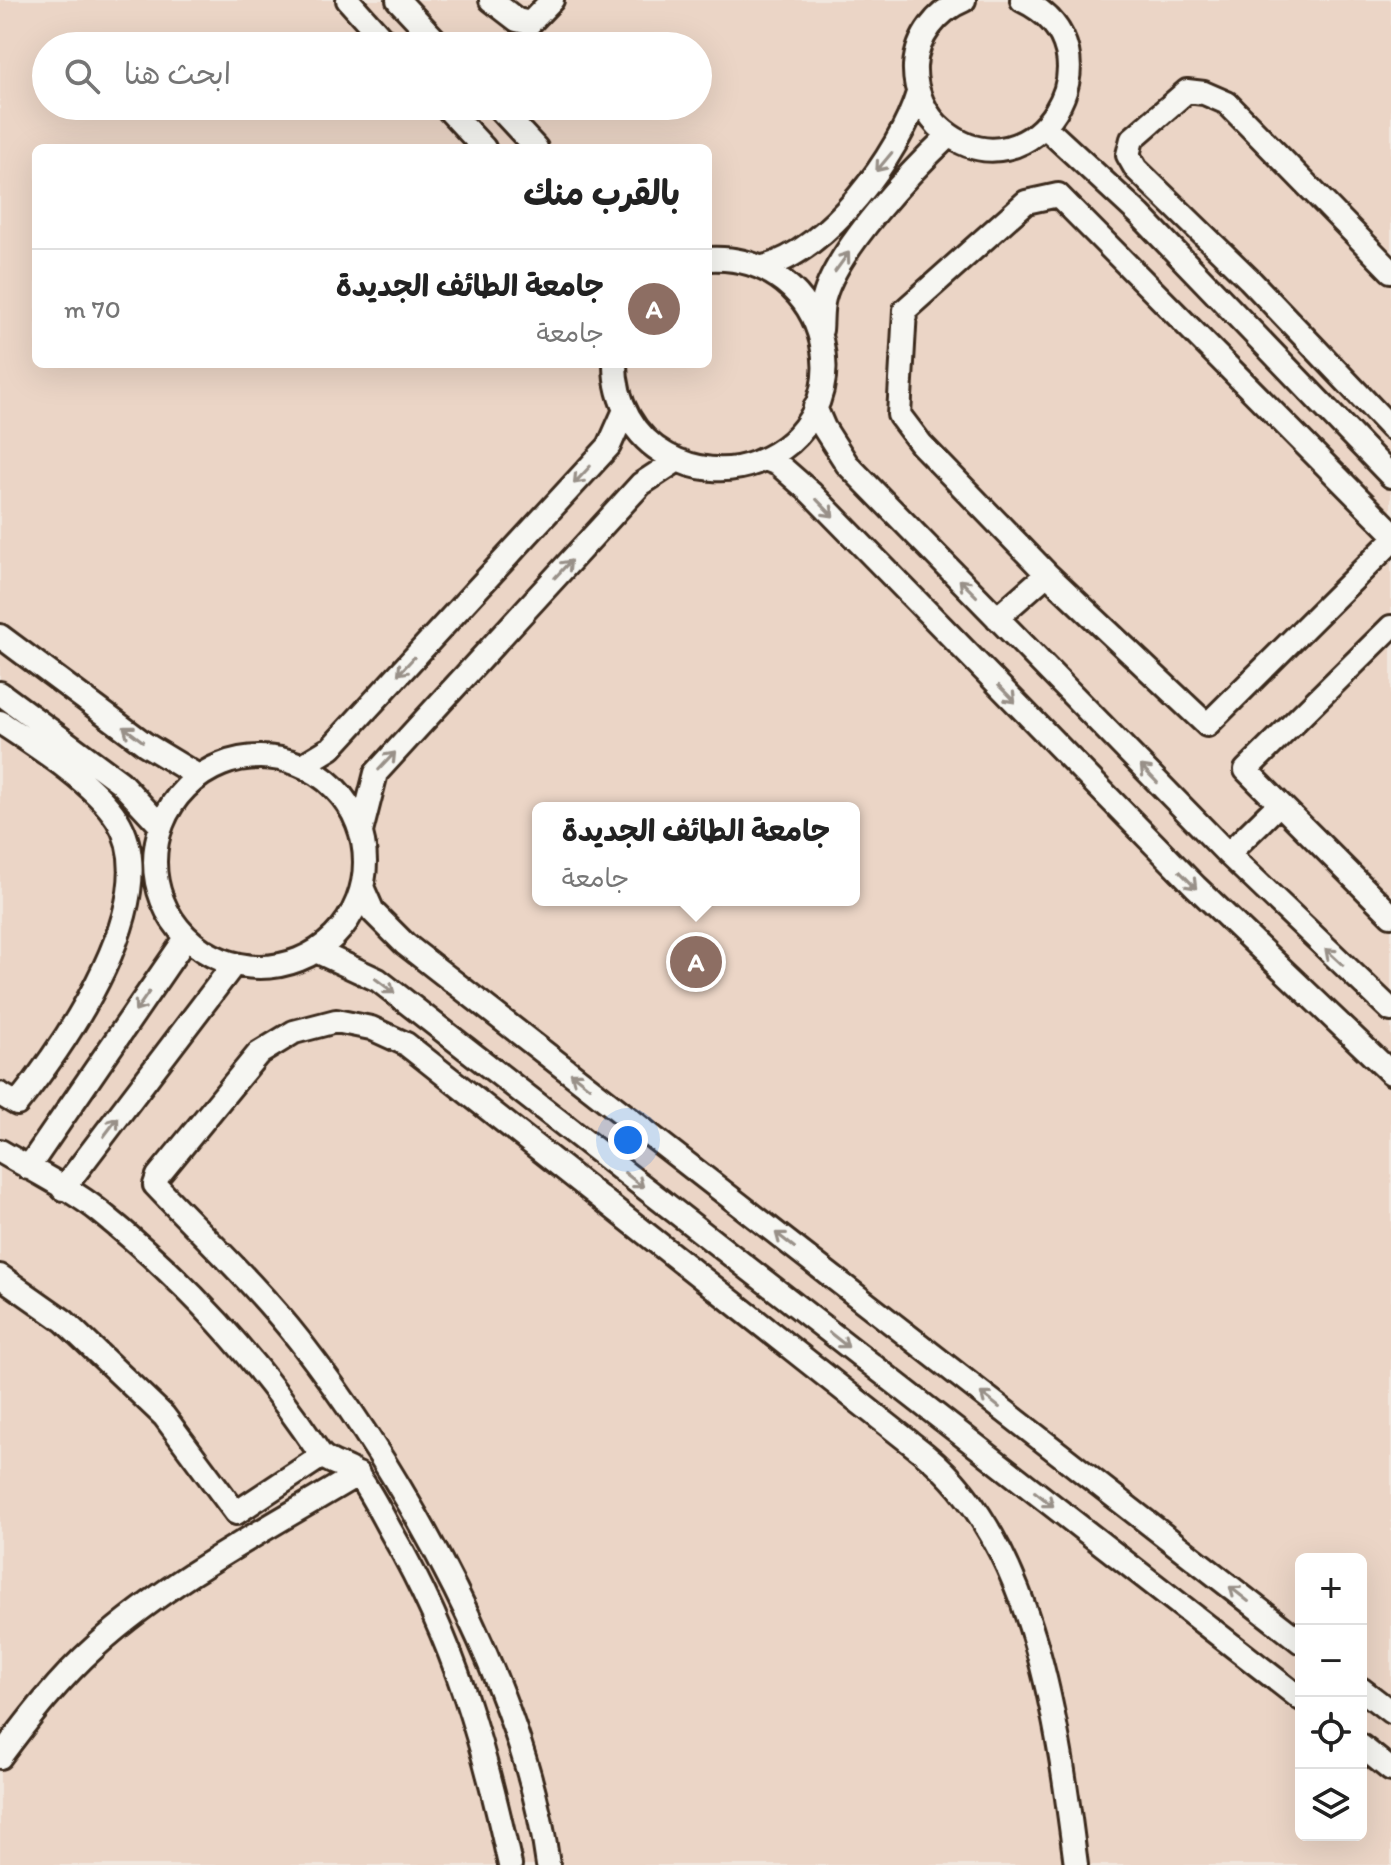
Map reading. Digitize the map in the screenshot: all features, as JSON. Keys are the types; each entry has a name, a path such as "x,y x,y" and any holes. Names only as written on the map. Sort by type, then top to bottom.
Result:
{"lane":[{"path":"348,0 377,32"},
{"path":"491,0 517,20 530,23 552,0"},
{"path":"763,267 781,263 801,252 837,219 896,147 918,93 918,53 936,7 964,0"},
{"path":"918,93 930,117 949,135 973,146 1000,148 1026,141 1045,127 1056,114 1067,90 1066,50 1046,16 1022,0"},
{"path":"403,2 429,32"},
{"path":"1391,271 1227,103 1204,93 1187,91 1132,139 1128,155 1136,169 1249,279 1391,428"},
{"path":"458,120 480,144"},
{"path":"510,120 532,144"},
{"path":"1045,127 1140,215 1391,476"},
{"path":"616,368 625,410 646,440 676,461 693,467 730,469 765,459 795,437 815,407 825,371 821,335 823,300 834,272 899,188 949,135"},
{"path":"1391,531 1058,195 1026,202 905,310 899,415 921,444 1047,574 1207,725 1391,542"},
{"path":"712,259 727,258 763,267 793,288 810,310 821,335"},
{"path":"1225,304 1249,279"},
{"path":"815,407 824,428 847,464 1228,854 1391,1010"},
{"path":"303,765 331,748 609,446 625,410"},
{"path":"765,459 793,475 1196,887 1391,1073"},
{"path":"361,832 376,773 641,484 676,461"},
{"path":"997,618 1047,574"},
{"path":"1391,627 1246,770 1391,915"},
{"path":"0,636 145,744 198,776"},
{"path":"0,693 120,782 161,826"},
{"path":"0,722 57,759 116,818 129,847 129,886 120,933 43,1072 17,1104 0,1094"},
{"path":"250,756 286,759 303,765 339,792 361,832 365,850 362,887 347,921 316,951 289,963 270,967 234,964 201,949 186,938 165,908 158,891 155,854 161,826 173,802 198,776 231,760 250,756"},
{"path":"1228,854 1278,805"},
{"path":"362,887 373,912 405,944 1295,1637"},
{"path":"28,1168 186,938"},
{"path":"316,951 378,980 1298,1697"},
{"path":"63,1189 234,964"},
{"path":"548,1865 544,1837 515,1734 455,1584 365,1437 299,1339 155,1185 158,1176 258,1054 294,1032 336,1021 371,1028 406,1044 926,1455 968,1496 998,1550 1028,1620 1060,1745 1076,1865"},
{"path":"0,1151 106,1217 236,1339 299,1418 322,1456 358,1474 424,1589 453,1659 487,1757 510,1865"},
{"path":"0,1276 64,1321 164,1416 236,1513 322,1456"},
{"path":"0,1757 53,1688 97,1644 193,1575 358,1474"},
{"path":"1367,1694 1391,1712"},
{"path":"1367,1751 1391,1770"}],"shaded area":[{"path":"0,0 1391,0 1391,1865 0,1865"}],"place":[{"name":"جامعة الطائف الجديدة","path":"696,962"}]}
